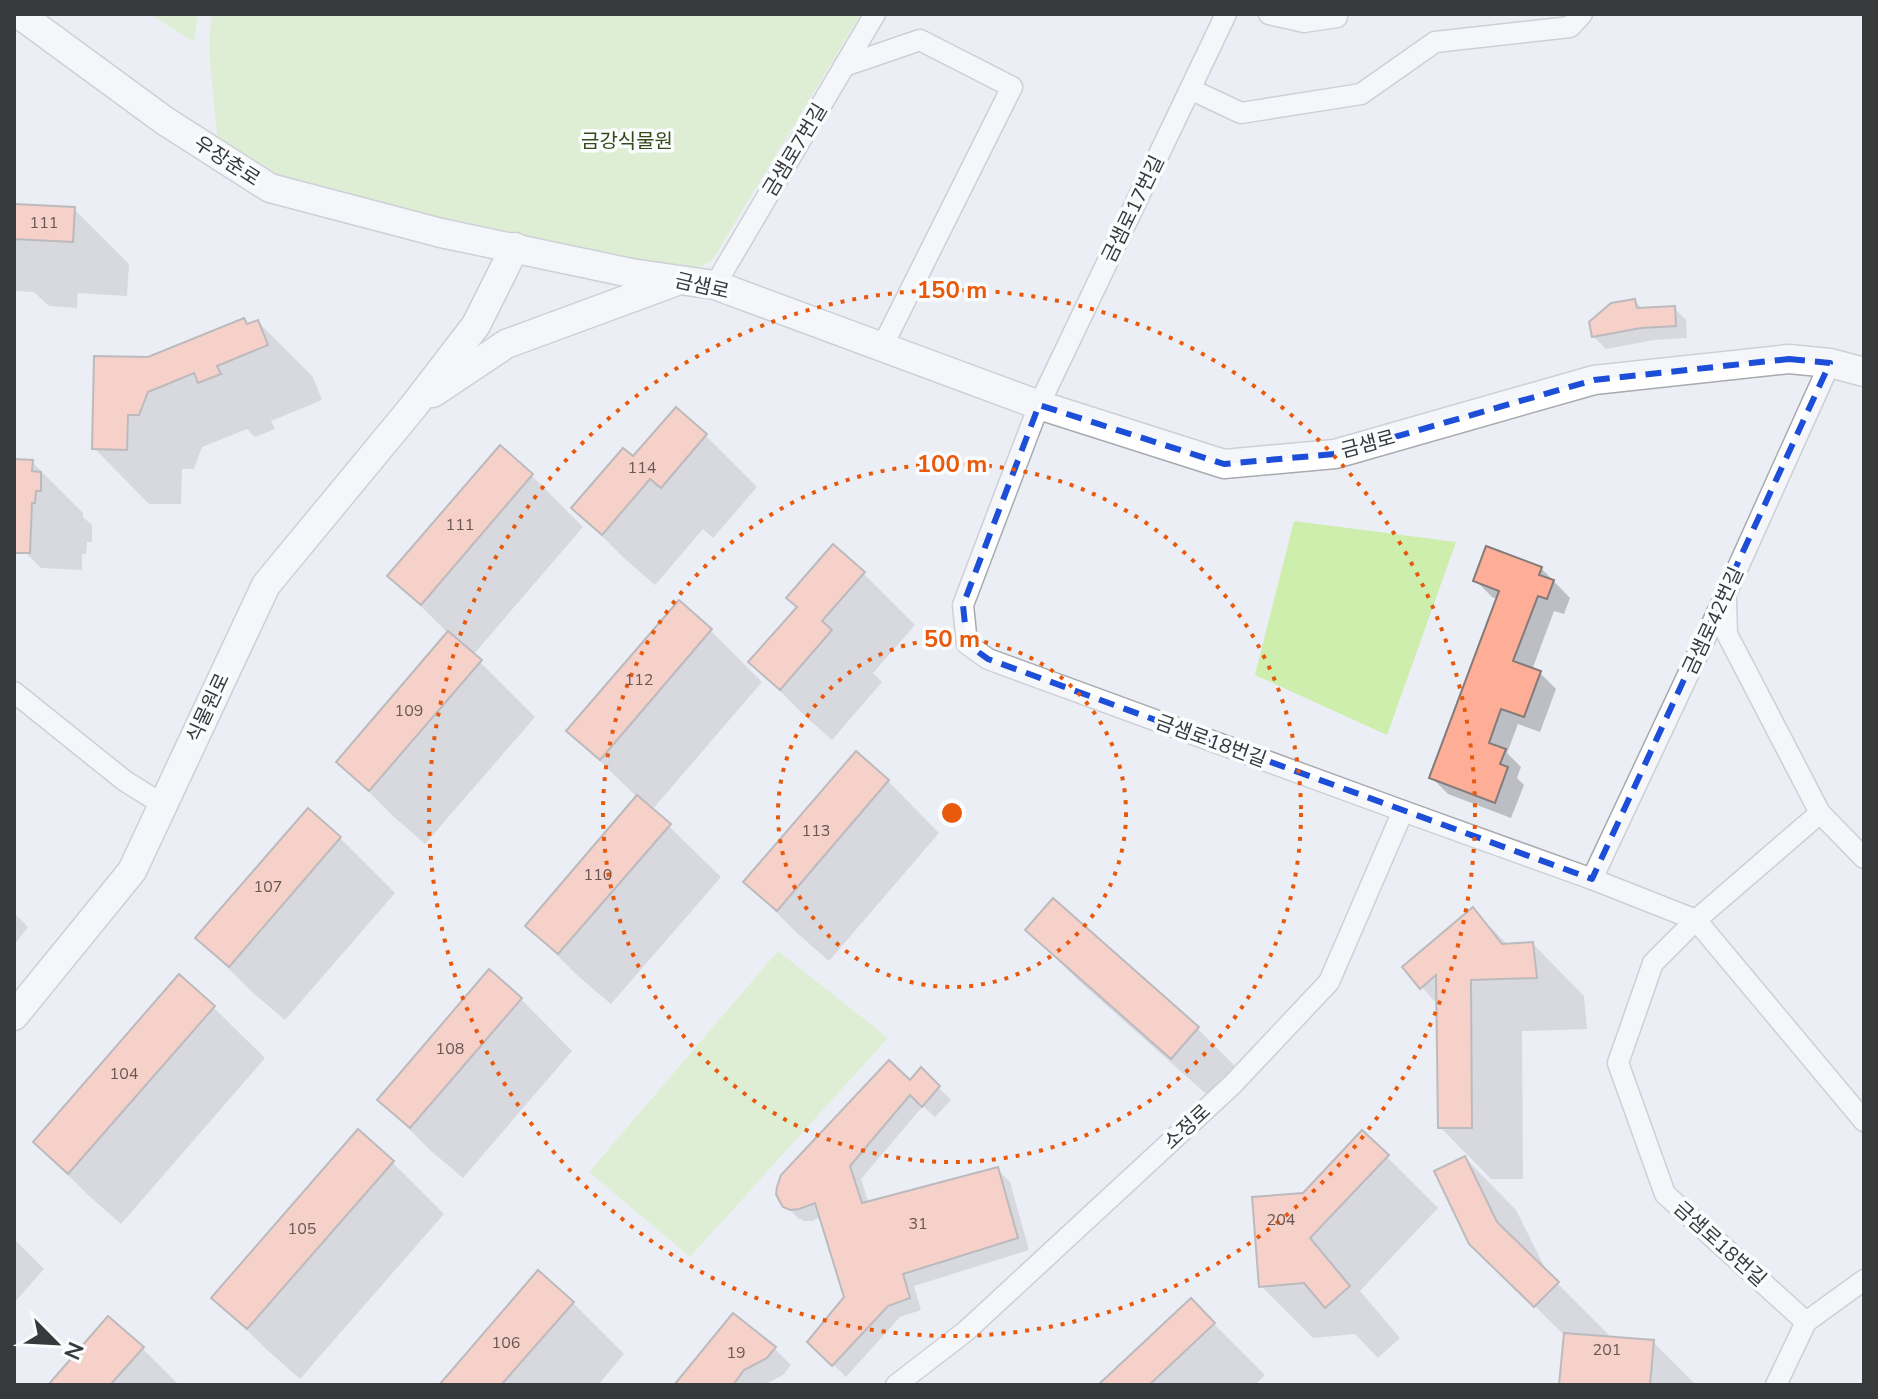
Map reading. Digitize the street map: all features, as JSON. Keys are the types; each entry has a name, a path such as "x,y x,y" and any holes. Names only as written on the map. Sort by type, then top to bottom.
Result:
{"main road":[{"name":"우장춘로","path":"19,14 165,121 270,188 441,233 515,247"},
{"name":"금샘로","path":"515,247 631,273 715,285 1039,405 1224,464 1335,454 1594,380 1789,359 1830,363 1864,372"},
{"name":"식물원로","path":"14,1016 132,871 266,585 413,407 476,325 515,247"},
{"name":"식물원로","path":"413,407 506,344 680,280"}],"street":[{"name":"금샘로7번길","path":"715,285 875,14"},
{"name":"금샘로17번길","path":"1039,405 1226,14"},
{"path":"1269,14 1304,22 1337,17 1337,14"},
{"path":"1190,89 1241,113 1361,94 1435,42 1570,27 1582,14"},
{"path":"844,66 920,40 1012,87 882,347"},
{"name":"금샘로42번길","path":"1592,879 1830,363"},
{"name":"금샘로18번길","path":"1039,405 963,605 967,644 988,659 1592,879 1696,920 1864,1121"},
{"path":"1725,596 1727,634 1820,813 1864,858"},
{"path":"14,692 125,781 162,804"},
{"name":"소정로","path":"896,1385 966,1331 1232,1085 1329,982 1403,811"},
{"name":"금샘로18번길","path":"1806,1322 1665,1194 1618,1063 1653,963 1696,920 1820,813"},
{"path":"1776,1385 1806,1322 1864,1280"}],"highlighted area":[{"path":"1789,359 1830,363 1592,879 988,659 967,644 963,605 1039,405 1224,464 1335,454 1594,380"}],"green space":[{"path":"150,14 198,14 194,42"},
{"name":"금강식물원","path":"212,14 861,14 713,259 680,280 219,162 210,68"},
{"path":"1294,521 1456,542 1387,735 1255,675"},
{"path":"778,951 888,1038 690,1257 589,1172"}],"building":[{"path":"14,204 75,207 73,242 14,239"},
{"path":"1635,299 1637,308 1675,306 1676,326 1641,328 1592,337 1589,322 1611,303"},
{"path":"244,318 247,324 258,320 268,345 217,366 221,374 198,383 194,373 148,392 139,415 128,415 127,450 92,449 94,356 148,357"},
{"path":"676,407 707,434 661,488 650,479 602,535 571,508 623,448 633,456"},
{"path":"500,445 533,474 421,605 387,576"},
{"path":"14,459 33,460 32,471 41,472 41,491 36,491 35,503 32,503 30,553 14,553"},
{"path":"833,544 865,572 822,621 832,630 780,690 748,662 797,607 786,598"},
{"path":"1486,546 1542,567 1539,575 1554,580 1547,599 1538,596 1513,661 1541,671 1524,717 1501,709 1489,743 1506,749 1500,764 1508,767 1495,803 1429,778 1499,591 1473,581"},
{"path":"679,600 712,629 600,760 566,731"},
{"path":"448,631 482,660 369,791 336,762"},
{"path":"856,751 889,780 777,911 743,882"},
{"path":"637,795 671,824 558,954 525,926"},
{"path":"308,808 341,837 229,967 195,938"},
{"path":"1053,898 1199,1027 1171,1059 1025,930"},
{"path":"1473,907 1502,944 1533,942 1537,978 1471,980 1472,1128 1438,1128 1436,975 1420,989 1402,967"},
{"path":"489,969 522,998 410,1128 377,1100"},
{"path":"179,974 215,1006 68,1174 33,1142"},
{"path":"889,1060 910,1080 921,1067 940,1086 922,1107 910,1095 850,1166 862,1203 998,1167 1018,1238 903,1274 910,1298 888,1306 832,1366 807,1342 844,1297 815,1203 790,1210 780,1202 777,1187 781,1175"},
{"path":"358,1129 394,1161 247,1329 211,1298"},
{"path":"1362,1130 1389,1155 1310,1238 1350,1286 1325,1308 1304,1283 1259,1287 1252,1197 1303,1193"},
{"path":"1465,1156 1497,1222 1559,1282 1534,1307 1469,1244 1434,1171"},
{"path":"538,1270 574,1302 501,1385 439,1385"},
{"path":"1191,1298 1215,1323 1149,1385 1098,1385"},
{"path":"733,1313 776,1347 767,1358 744,1370 733,1385 674,1385"},
{"path":"108,1316 144,1347 110,1385 48,1385"},
{"path":"1564,1333 1654,1340 1650,1385 1559,1385"}]}
